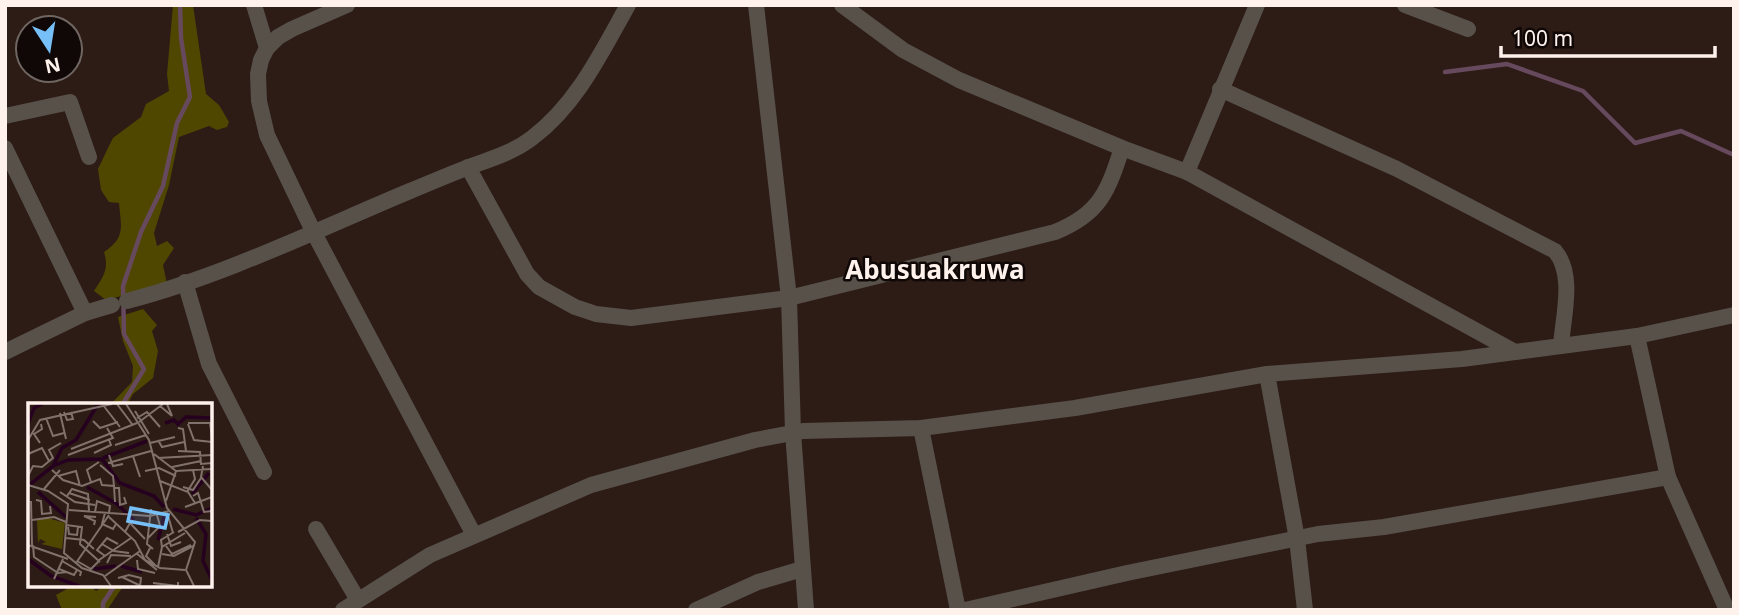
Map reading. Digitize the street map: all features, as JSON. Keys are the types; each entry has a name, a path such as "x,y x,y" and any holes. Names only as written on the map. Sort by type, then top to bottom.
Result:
{"street":[{"path":"254,5 267,48"},
{"path":"347,5 292,29 278,37 267,48 258,74 259,101 267,135 314,233 474,535"},
{"path":"5,352 85,313 185,282 314,233 468,167 504,155 530,140 581,88 628,5"},
{"path":"757,5 789,298 793,432 806,610"},
{"path":"842,5 903,50 959,80 1187,172 1516,352"},
{"path":"1187,172 1257,5"},
{"path":"1405,5 1468,29"},
{"path":"1220,89 1397,169 1555,251 1562,259 1566,271 1561,346"},
{"path":"5,116 70,103 89,157"},
{"path":"5,148 85,313"},
{"path":"468,167 527,274 538,287 575,307 596,314 631,318 789,298 1055,232 1085,216 1107,191 1122,148"},
{"path":"185,282 209,364 264,472"},
{"path":"343,610 430,555 591,485 755,440 793,432 921,428 1075,408 1267,374 1462,359 1637,336 1734,314"},
{"path":"1637,336 1668,477 1727,610"},
{"path":"1267,374 1297,538 1305,610"},
{"path":"921,428 958,610"},
{"path":"965,610 1297,538 1384,527 1668,477"},
{"path":"316,529 358,600"},
{"path":"696,610 758,582 802,569"}],"shaded area":[{"path":"173,5 193,5 206,94 219,105 229,122 227,127 217,130 209,126 179,137 169,185 154,233 157,246 167,241 174,248 163,265 167,284 106,300 94,291 105,272 104,252 119,236 121,219 119,203 109,202 101,190 98,169 113,138 141,117 146,104 169,91 167,74"},
{"path":"143,309 157,325 152,331 158,351 153,378 133,394 128,403 112,403 132,382 133,366 123,341 118,317"},
{"path":"70,587 92,587 96,591 102,587 123,587 107,610 62,610 56,595"}],"waterway":[{"path":"123,403 144,369 124,334 123,286 141,232 163,186 177,123 190,97 181,38 180,5"},
{"path":"1445,72 1507,64 1583,91 1635,143 1681,131 1734,155"},
{"path":"103,610 103,603 114,587"}],"district":[{"name":"Abusuakruwa","path":"935,270"}]}
